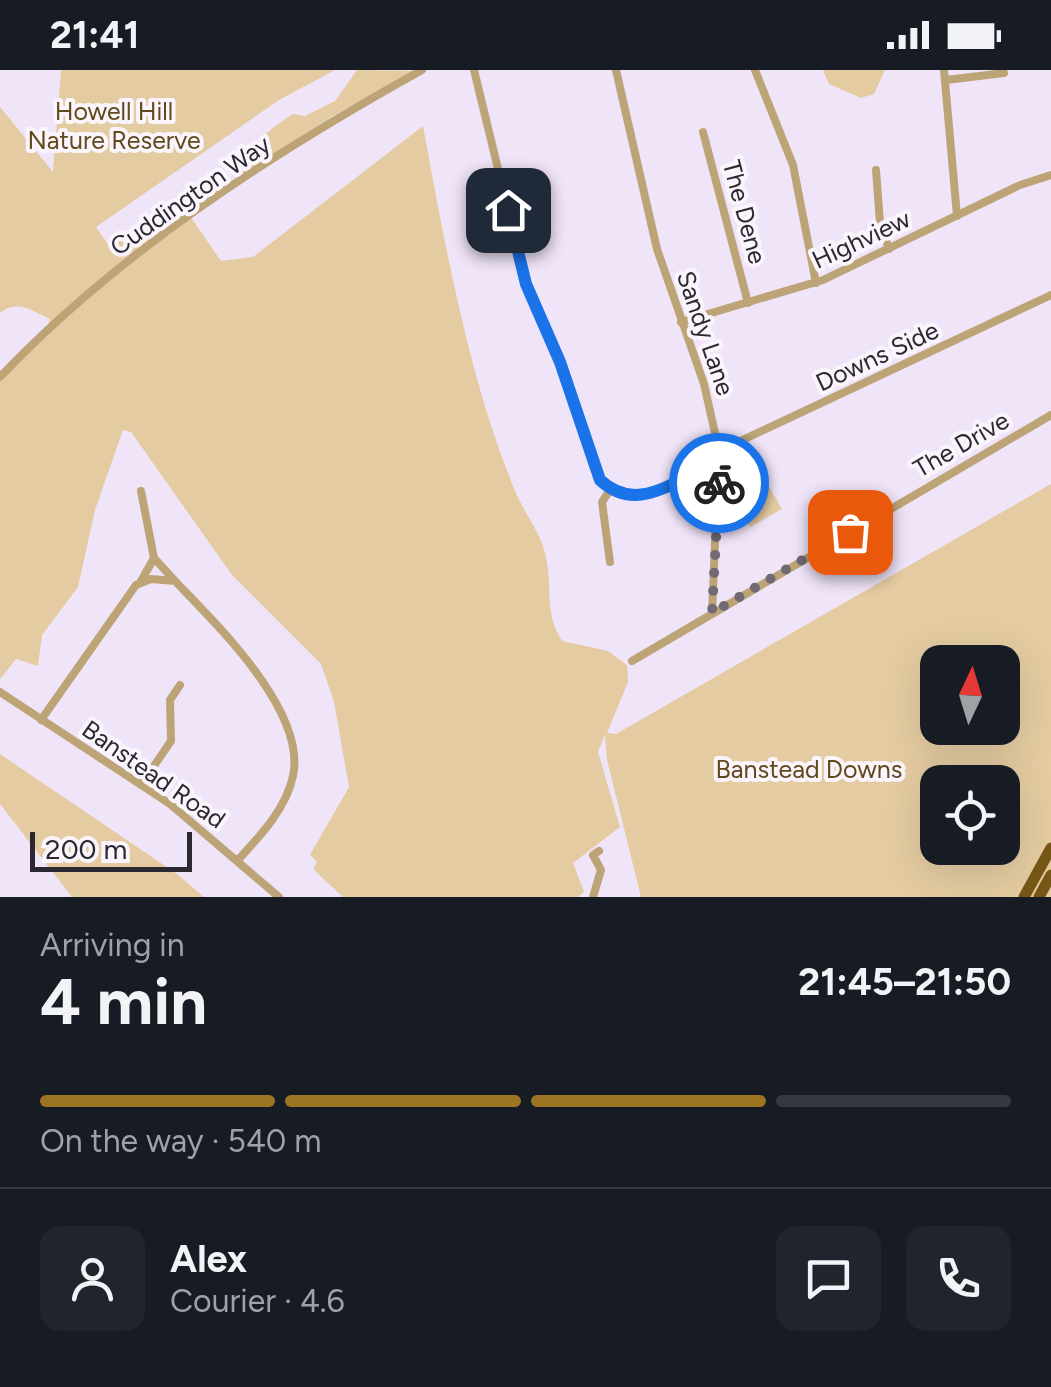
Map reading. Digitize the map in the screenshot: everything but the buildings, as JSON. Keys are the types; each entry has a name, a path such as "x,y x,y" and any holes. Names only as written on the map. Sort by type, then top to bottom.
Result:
{"highway":[{"path":"1024,897 1051,848"},
{"path":"1039,897 1051,875"}],"street":[{"name":"Cuddington Way","path":"0,377 128,258 364,102 422,70"},
{"path":"474,70 526,284 560,362 600,480 610,490 640,497 720,464"},
{"name":"Sandy Lane","path":"616,70 649,216 680,322 704,384 719,451 712,613"},
{"path":"755,70 794,165 816,283"},
{"path":"958,216 945,75 1004,73"},
{"name":"The Dene","path":"703,132 748,302"},
{"path":"876,170 880,223 889,249"},
{"name":"Highview","path":"680,322 816,283 1051,175"},
{"name":"Downs Side","path":"719,451 1051,295"},
{"name":"The Drive","path":"632,661 1051,415"},
{"path":"610,490 602,502 610,562"},
{"path":"141,491 154,558 261,680 293,752 294,772 283,802 238,860"},
{"path":"41,720 142,581 154,558"},
{"path":"142,581 175,581"},
{"path":"141,785 171,742 170,700 180,686"},
{"name":"Banstead Road","path":"0,692 141,785 279,897"},
{"path":"593,897 601,870 593,855 599,851"}],"green space":[{"path":"61,70 335,70 279,100 96,227 109,246 161,208 218,181 225,187 184,216 192,219 221,261 253,257 423,126 471,358 515,491 543,546 556,629 562,641 608,651 627,665 628,682 607,733 616,734 1051,484 1051,897 641,897 607,760 605,735 598,752 620,827 573,863 584,892 578,897 343,897 313,869 317,862 310,855 349,787 334,702 321,664 232,575 131,432 123,430 95,510 78,587 42,635 38,666 16,659 0,679 0,373 47,329 50,319 19,307 0,313 0,107 53,172"},
{"path":"357,70 415,71 331,117 238,178 246,158 267,133 293,114 305,116 335,101"},
{"path":"823,70 885,70 874,94 861,98 829,84"},
{"path":"768,485 782,509 750,527 736,503"},
{"path":"0,754 177,874 204,897 72,897 0,804"}],"way so far":[{"path":"719,483 712,613 850,532"}],"route":[{"path":"508,210 526,284 560,362 600,480 615,493 634,498 720,464 719,483"}],"park label":[{"name":"Howell Hill Nature Reserve","path":"114,126"},
{"name":"Banstead Downs","path":"809,769"}]}
